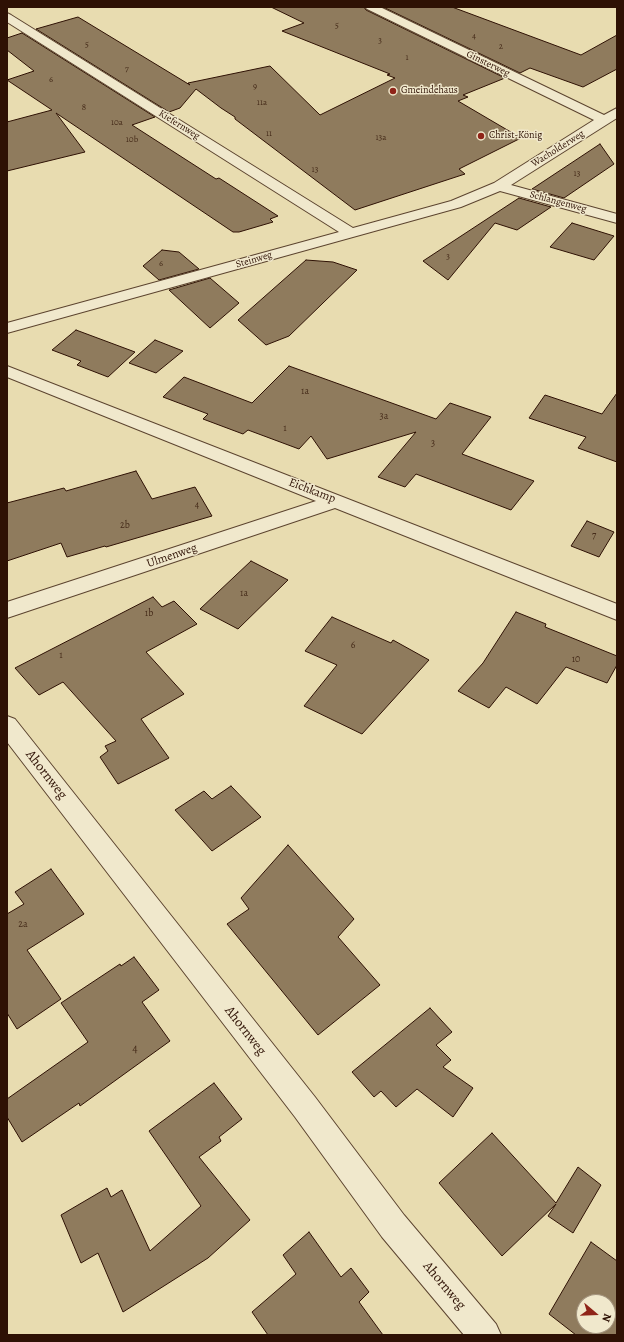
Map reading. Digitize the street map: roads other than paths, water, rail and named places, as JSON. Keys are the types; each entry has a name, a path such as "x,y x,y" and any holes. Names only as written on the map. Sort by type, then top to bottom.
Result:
{"street":[{"name":"Ginsterweg","path":"371,7 604,120"},
{"name":"Kiefernweg","path":"7,17 351,233"},
{"name":"Wacholderweg","path":"499,186 617,112"},
{"name":"Steinweg","path":"7,328 456,204 499,186"},
{"name":"Schlangenweg","path":"499,186 617,219"},
{"name":"Eichkamp","path":"7,371 617,612"},
{"name":"Ulmenweg","path":"7,610 336,501"},
{"name":"Ahornweg","path":"7,725 305,1107 393,1226 485,1335"}],"place":[{"name":"Gmeindehaus","path":"393,91"},
{"name":"Christ-König","path":"481,136"}]}
